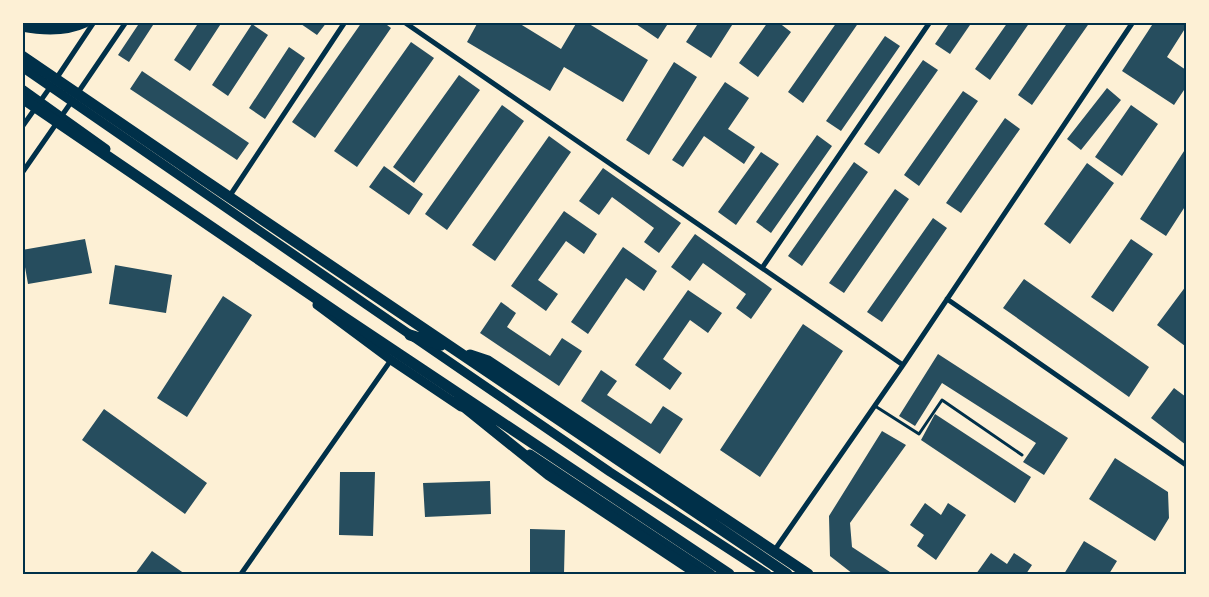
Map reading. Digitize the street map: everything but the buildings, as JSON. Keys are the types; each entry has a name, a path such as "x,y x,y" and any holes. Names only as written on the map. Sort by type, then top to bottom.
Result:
{"highway":[{"path":"22,26 56,30 78,26 85,22"},
{"path":"22,56 787,574"},
{"path":"22,98 395,357 729,574"},
{"path":"410,334 488,361 808,574"},
{"path":"395,357 549,475 698,574"}],"main road":[{"path":"22,67 73,100 610,472 762,573"},
{"path":"22,89 395,357 711,574"}],"street":[{"path":"22,127 94,22"},
{"path":"22,173 126,22"},
{"path":"223,205 345,22"},
{"path":"404,22 903,365"},
{"path":"762,268 930,22"},
{"path":"762,573 1132,22"},
{"path":"947,299 1186,465"},
{"path":"242,574 395,357"}],"lane":[{"path":"874,406 919,434 942,400 1022,455"}]}
